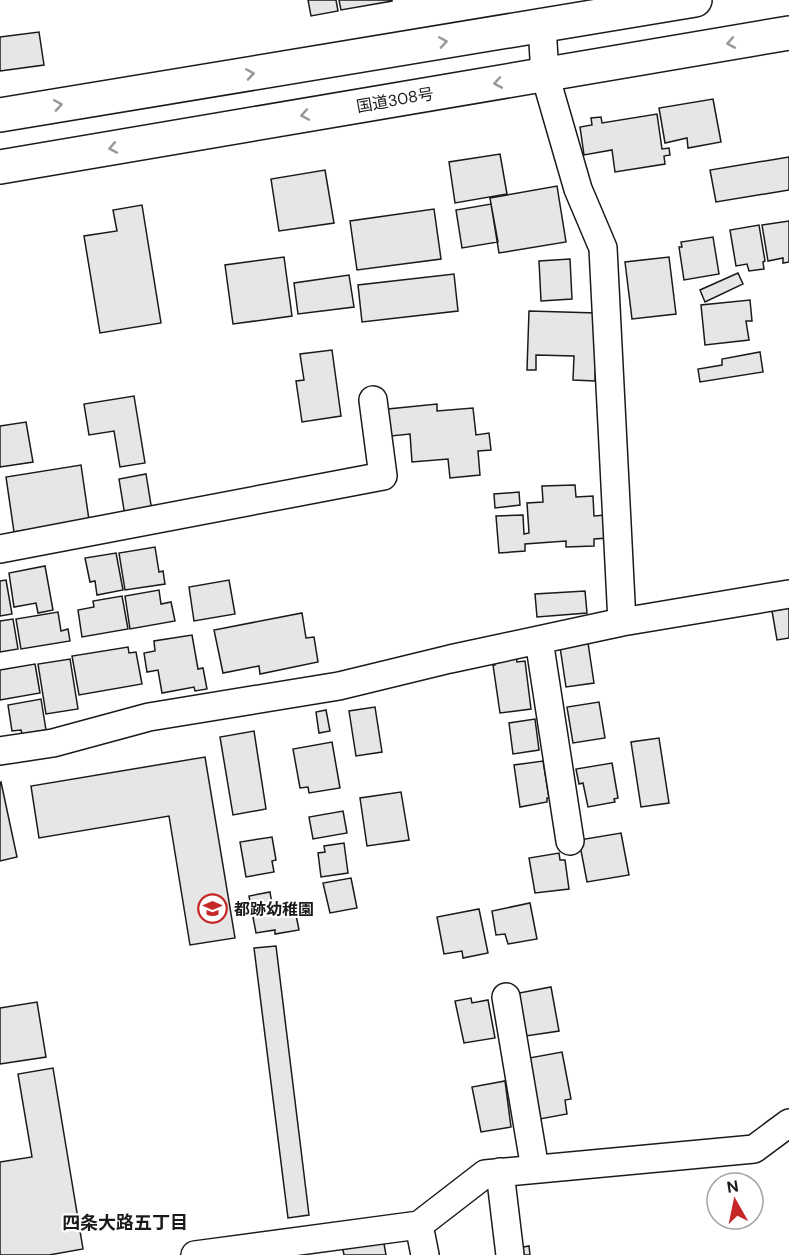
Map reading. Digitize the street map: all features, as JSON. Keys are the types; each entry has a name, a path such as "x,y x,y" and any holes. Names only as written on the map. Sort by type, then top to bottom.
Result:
{"highway":[{"path":"0,115 542,26 638,4 695,0"},
{"name":"国道308号","path":"0,167 789,33"}],"street":[{"path":"542,26 545,75 578,189 603,248 622,622"},
{"path":"0,549 382,476 373,400"},
{"path":"0,751 54,743 149,717 339,686 450,659 622,622 789,594"},
{"path":"539,640 570,841"},
{"path":"506,997 535,1169"},
{"path":"195,1255 419,1225 484,1174 754,1149 789,1123"},
{"path":"500,1172 510,1255"},
{"path":"419,1225 424,1255"}],"building":[{"path":"308,0 336,0 338,11 311,16"},
{"path":"339,0 392,0 392,1 341,10"},
{"path":"39,32 44,65 0,71 0,37"},
{"path":"713,99 721,142 688,148 687,138 665,143 659,108"},
{"path":"657,114 662,149 669,148 670,155 664,156 665,164 615,172 612,150 584,155 580,127 592,125 591,118 601,117 602,123"},
{"path":"500,154 507,194 455,203 449,162"},
{"path":"789,157 789,190 716,202 710,170"},
{"path":"325,170 334,223 279,231 271,179"},
{"path":"557,186 566,242 499,253 490,198"},
{"path":"491,204 498,242 462,248 456,210"},
{"path":"142,205 161,323 100,333 84,236 117,231 113,210"},
{"path":"434,209 441,259 357,270 350,221"},
{"path":"789,221 789,262 783,263 783,258 768,261 762,225"},
{"path":"759,225 765,261 763,262 764,269 749,271 747,264 736,266 730,230"},
{"path":"713,237 719,274 684,280 679,247 682,247 681,242"},
{"path":"284,257 292,316 233,324 225,265"},
{"path":"669,257 676,314 632,319 625,262"},
{"path":"570,259 572,299 541,301 539,261"},
{"path":"738,273 743,284 705,302 700,290"},
{"path":"454,274 458,311 362,322 358,285"},
{"path":"349,275 354,307 298,314 294,283"},
{"path":"750,300 752,321 746,321 749,340 705,345 701,305"},
{"path":"529,311 597,313 595,381 573,380 574,356 536,355 536,370 527,370"},
{"path":"332,350 341,416 302,422 296,381 304,380 300,354"},
{"path":"760,352 763,372 700,382 698,369 722,365 722,359"},
{"path":"134,396 145,463 120,467 114,431 89,435 84,404"},
{"path":"437,404 437,411 473,408 476,435 489,433 491,450 478,451 480,475 450,478 448,459 412,462 410,434 381,437 378,410"},
{"path":"26,422 33,462 0,467 0,426"},
{"path":"81,465 89,520 14,532 6,477"},
{"path":"146,474 152,511 125,516 119,479"},
{"path":"575,485 576,497 593,496 594,516 606,515 608,538 594,539 594,546 566,547 566,541 525,544 525,551 499,553 496,516 523,515 524,534 529,533 527,503 543,502 542,486"},
{"path":"519,492 520,505 495,508 494,494"},
{"path":"155,547 159,572 163,571 165,584 125,590 119,553"},
{"path":"116,553 123,590 97,595 95,581 90,582 85,558"},
{"path":"45,566 53,610 38,613 36,603 14,607 9,573"},
{"path":"6,580 12,614 0,616 0,581"},
{"path":"229,580 235,614 194,621 189,587"},
{"path":"159,590 161,604 171,602 175,621 130,629 125,596"},
{"path":"585,591 587,613 537,617 535,594"},
{"path":"122,596 128,629 82,637 78,610 94,607 93,601"},
{"path":"789,608 789,638 777,640 772,611"},
{"path":"58,612 61,631 68,629 70,641 21,649 16,619"},
{"path":"302,613 306,638 314,637 318,662 260,674 259,666 223,673 214,630"},
{"path":"13,619 18,649 0,652 0,621"},
{"path":"192,635 198,669 203,668 207,689 195,691 194,687 162,693 158,670 147,672 144,653 155,651 154,641"},
{"path":"588,643 594,683 566,687 560,647"},
{"path":"128,647 129,653 136,652 142,684 79,695 72,656"},
{"path":"515,653 517,662 525,661 531,709 500,713 493,665 495,665 494,656"},
{"path":"70,659 78,709 46,714 38,664"},
{"path":"35,664 40,693 0,700 0,670"},
{"path":"41,699 46,730 22,734 21,730 12,731 8,705"},
{"path":"599,702 605,738 573,743 567,707"},
{"path":"375,707 382,752 356,756 349,711"},
{"path":"326,710 330,731 319,733 316,712"},
{"path":"535,719 539,750 513,754 509,723"},
{"path":"254,731 266,809 233,815 220,737"},
{"path":"659,738 669,803 641,807 631,742"},
{"path":"332,742 340,788 309,793 308,787 300,788 293,749"},
{"path":"205,757 235,938 190,945 169,816 39,838 31,786"},
{"path":"543,761 549,798 547,802 520,807 514,765"},
{"path":"612,763 618,798 614,799 615,802 588,807 583,783 579,784 576,769"},
{"path":"0,783 17,857 0,861"},
{"path":"401,792 409,840 367,846 360,798"},
{"path":"343,811 347,833 313,839 309,817"},
{"path":"621,833 629,875 587,882 579,840"},
{"path":"272,837 276,860 272,861 274,872 246,877 240,842"},
{"path":"344,843 348,873 321,877 318,853 325,852 324,846"},
{"path":"559,853 560,860 565,860 569,889 535,893 529,858"},
{"path":"351,878 357,908 330,913 323,883"},
{"path":"270,892 273,910 294,905 299,930 275,934 275,930 256,933 249,896"},
{"path":"530,903 537,939 508,944 505,934 496,935 492,911"},
{"path":"479,909 488,953 463,958 462,951 444,954 437,917"},
{"path":"276,946 309,1215 288,1218 254,948"},
{"path":"551,987 559,1031 526,1036 519,993"},
{"path":"471,998 472,1003 488,1000 495,1038 464,1043 455,1001"},
{"path":"37,1002 46,1057 0,1064 0,1008"},
{"path":"562,1052 571,1099 565,1100 567,1114 540,1119 529,1058"},
{"path":"53,1068 83,1249 49,1255 0,1255 0,1162 32,1157 18,1074"},
{"path":"505,1081 511,1127 481,1132 472,1087"},
{"path":"383,1238 386,1255 344,1255 342,1245"},
{"path":"529,1246 530,1255 519,1255 518,1248"}],"place":[{"name":"都跡幼稚園","path":"213,909"}],"district":[{"name":"四条大路五丁目","path":"125,1223"}]}
